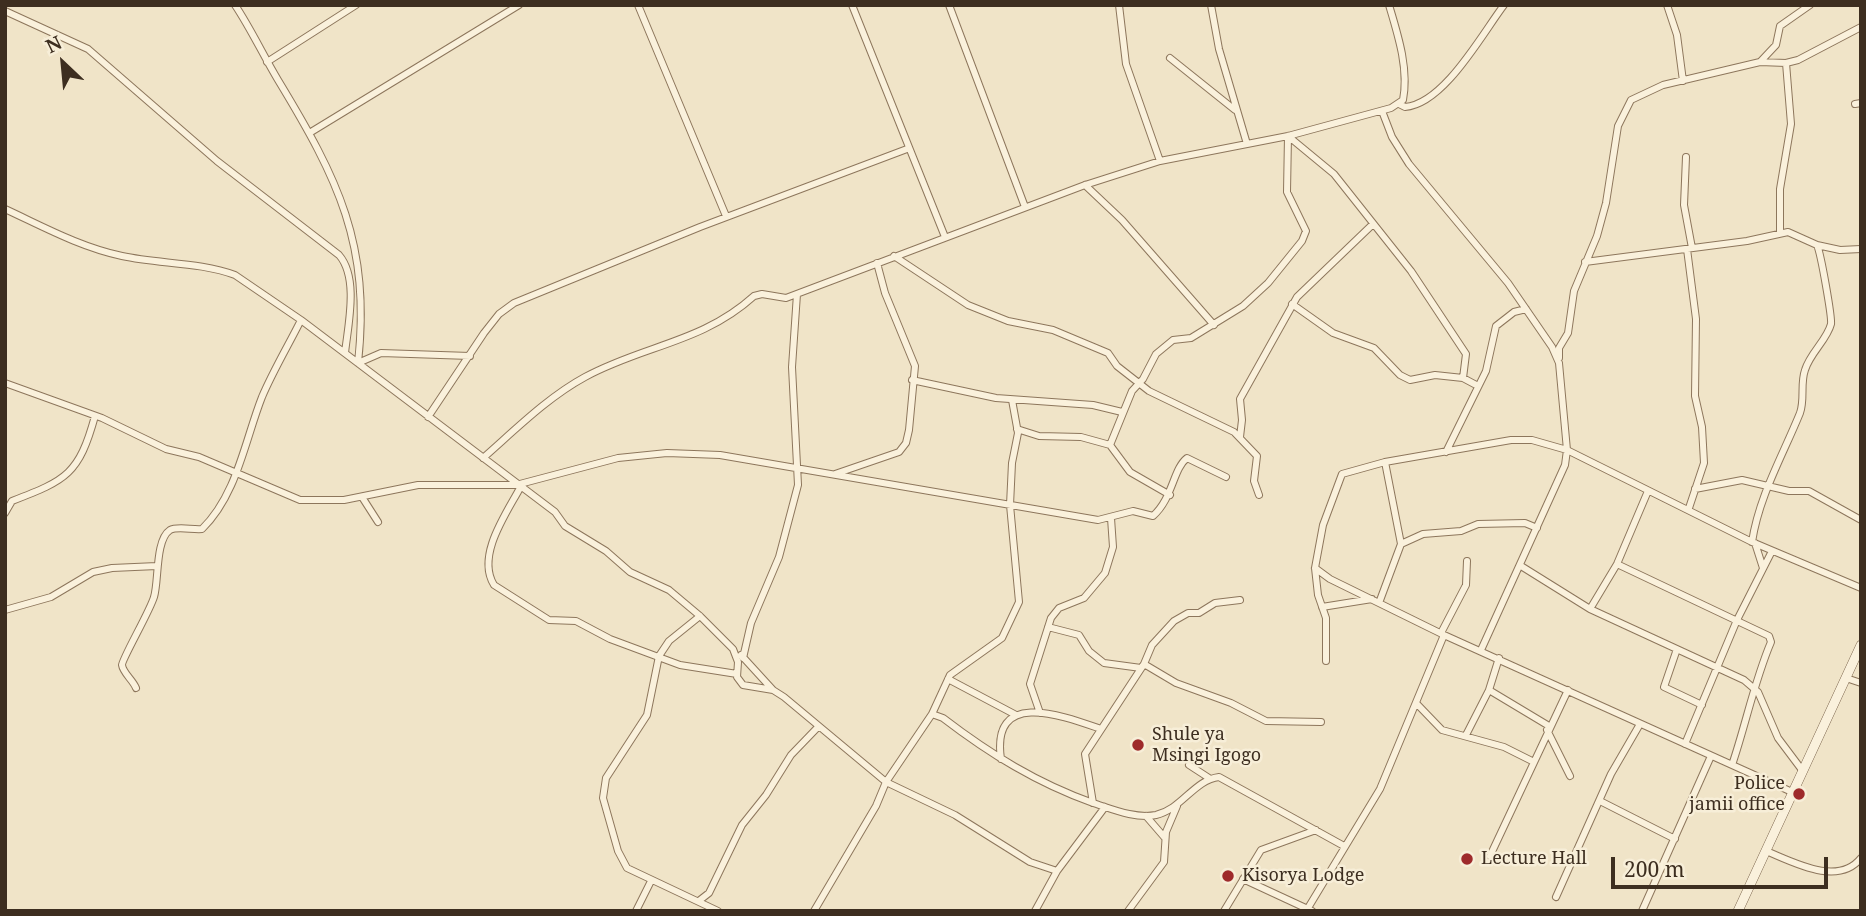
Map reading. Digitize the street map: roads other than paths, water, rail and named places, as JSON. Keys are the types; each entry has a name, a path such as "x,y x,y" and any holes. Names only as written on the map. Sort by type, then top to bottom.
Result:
{"main road":[{"path":"1738,911 1861,645"}],"street":[{"path":"235,5 311,132 331,173 355,244 361,304 358,363"},
{"path":"267,62 356,5"},
{"path":"311,132 519,5"},
{"path":"638,5 726,216"},
{"path":"852,5 907,149 945,237"},
{"path":"949,5 1025,207"},
{"path":"1119,5 1126,64 1160,161"},
{"path":"1211,5 1236,111 1247,144"},
{"path":"483,458 528,419 585,377 714,327 754,296 762,294 780,299 797,294 1085,185 1160,161 1288,136 1399,104 1405,89 1398,38 1389,5"},
{"path":"1399,104 1405,107 1419,104 1447,81 1504,5"},
{"path":"1667,5 1677,34 1683,81"},
{"path":"1760,62 1776,45 1780,26 1810,5"},
{"path":"5,11 88,49 217,161 339,255 348,268 349,281 345,353"},
{"path":"1481,650 1565,465 1567,450 1559,348 1568,333 1573,291 1597,236 1606,203 1623,113 1636,96 1760,62 1786,63 1861,27"},
{"path":"1170,58 1236,111"},
{"path":"1780,232 1780,189 1791,124 1786,63"},
{"path":"1382,111 1399,151 1526,309 1546,336 1559,363"},
{"path":"1288,136 1334,174 1410,271 1466,354 1463,378"},
{"path":"1110,445 1132,391 1139,384 1153,358 1167,344 1191,338 1243,306 1268,283 1305,235 1303,222 1286,192 1288,136"},
{"path":"428,417 499,314 514,303 726,216 907,149"},
{"path":"1686,158 1684,205 1696,319 1695,396 1702,427 1704,463 1689,508"},
{"path":"1085,185 1122,220 1214,325"},
{"path":"5,209 93,249 152,262 221,270 235,275 301,320 518,487 555,512 565,526 606,551 630,572 670,590 700,616 773,690 886,782 955,815 1030,862 1056,871"},
{"path":"1240,437 1240,399 1293,304 1329,263 1372,225"},
{"path":"1585,262 1747,241 1780,232 1798,234 1817,245 1840,250 1861,249"},
{"path":"1763,568 1753,543 1755,525 1776,473 1778,456 1801,409 1804,370 1831,324 1824,263 1817,245"},
{"path":"894,256 968,305 1008,321 1053,330 1108,353 1117,366 1164,400 1240,437 1257,456 1254,481 1259,495"},
{"path":"832,475 899,452 906,443 909,430 915,366 913,355 893,315 877,263"},
{"path":"743,658 751,623 779,557 798,485 792,367 797,294"},
{"path":"1293,304 1333,334 1374,348 1400,375 1410,380 1435,375 1463,378 1478,386"},
{"path":"1446,452 1490,359 1490,346 1496,326 1514,312 1526,309"},
{"path":"136,688 124,670 123,660 145,622 158,581 157,566 169,532 174,529 198,530 205,526 237,472 263,396 301,320"},
{"path":"358,363 377,353 470,356"},
{"path":"912,380 1012,400 1093,405 1122,412"},
{"path":"5,383 95,416 166,449 237,472 300,500 344,500 418,485 518,487 593,463 667,453 720,455 1098,520 1133,510 1153,516 1170,495 1180,465 1187,458 1226,477"},
{"path":"814,911 864,828 886,782 932,714 948,679 965,663 1002,638 1019,602 1010,505 1017,429 1012,400"},
{"path":"5,513 12,501 44,490 65,478 89,442 95,416"},
{"path":"1017,429 1039,436 1080,437 1110,445 1130,472 1170,495"},
{"path":"1326,661 1326,618 1315,568 1323,525 1342,474 1385,462 1522,439 1567,450 1648,491 1689,508 1753,543 1861,588"},
{"path":"1379,603 1401,544 1385,462"},
{"path":"1695,489 1742,480 1770,484 1789,491 1809,491 1861,520"},
{"path":"518,487 496,533 489,555 494,585 549,620 576,621 687,667 737,674"},
{"path":"1590,609 1617,564 1648,491"},
{"path":"362,497 378,522"},
{"path":"1040,713 1033,701 1030,684 1048,627 1059,608 1084,598 1105,573 1113,547 1111,518"},
{"path":"1401,544 1423,534 1461,531 1478,524 1525,523 1537,528"},
{"path":"1685,744 1737,620 1772,551"},
{"path":"1243,879 1310,909 1344,846 1380,789 1443,634 1466,585 1467,561"},
{"path":"1617,564 1769,636 1772,642 1753,686 1746,724 1732,765"},
{"path":"5,610 51,597 93,572 113,568 157,566"},
{"path":"1521,566 1590,609 1718,666 1753,686 1764,704 1778,738 1802,770"},
{"path":"1315,568 1371,600 1443,634 1499,657 1792,792"},
{"path":"1093,803 1085,754 1142,666 1152,645 1180,616 1199,613 1215,603 1240,600"},
{"path":"1322,607 1371,600"},
{"path":"700,616 669,641 659,657 647,715 606,778 603,798 615,844 627,868 650,881 700,900 718,911"},
{"path":"1048,627 1079,635 1089,651 1104,663 1142,666 1176,683 1231,703 1266,721 1321,722"},
{"path":"733,649 738,662 737,674 740,682 747,687 773,690"},
{"path":"1677,649 1664,687 1702,705"},
{"path":"1466,735 1489,690 1499,657"},
{"path":"1846,678 1861,683"},
{"path":"948,679 1016,715"},
{"path":"1489,690 1548,728 1570,776"},
{"path":"1490,856 1515,805 1532,761 1568,690"},
{"path":"1027,713 1033,701"},
{"path":"1416,703 1442,730 1510,749 1532,761"},
{"path":"1001,759 1000,733 1003,724 1016,715 1040,713 1101,729"},
{"path":"932,714 943,718 1001,759 1038,781 1105,807 1146,816 1177,806 1209,778 1219,777 1233,781 1344,846"},
{"path":"1556,897 1611,774 1640,724"},
{"path":"700,900 709,893 742,825 766,795 791,755 818,727"},
{"path":"1642,911 1712,756"},
{"path":"1189,765 1209,778"},
{"path":"1600,801 1675,839"},
{"path":"1128,911 1164,862 1166,839 1177,806"},
{"path":"1035,911 1056,871 1105,807"},
{"path":"1146,816 1161,830 1166,839"},
{"path":"1224,911 1266,846 1316,830"},
{"path":"1766,851 1829,872 1843,872 1854,867 1861,858"},
{"path":"636,911 650,881"}],"place":[{"name":"Shule ya Msingi Igogo","path":"1138,745"},
{"name":"Police jamii office","path":"1799,794"},
{"name":"Lecture Hall","path":"1467,859"},
{"name":"Kisorya Lodge","path":"1228,876"}]}
